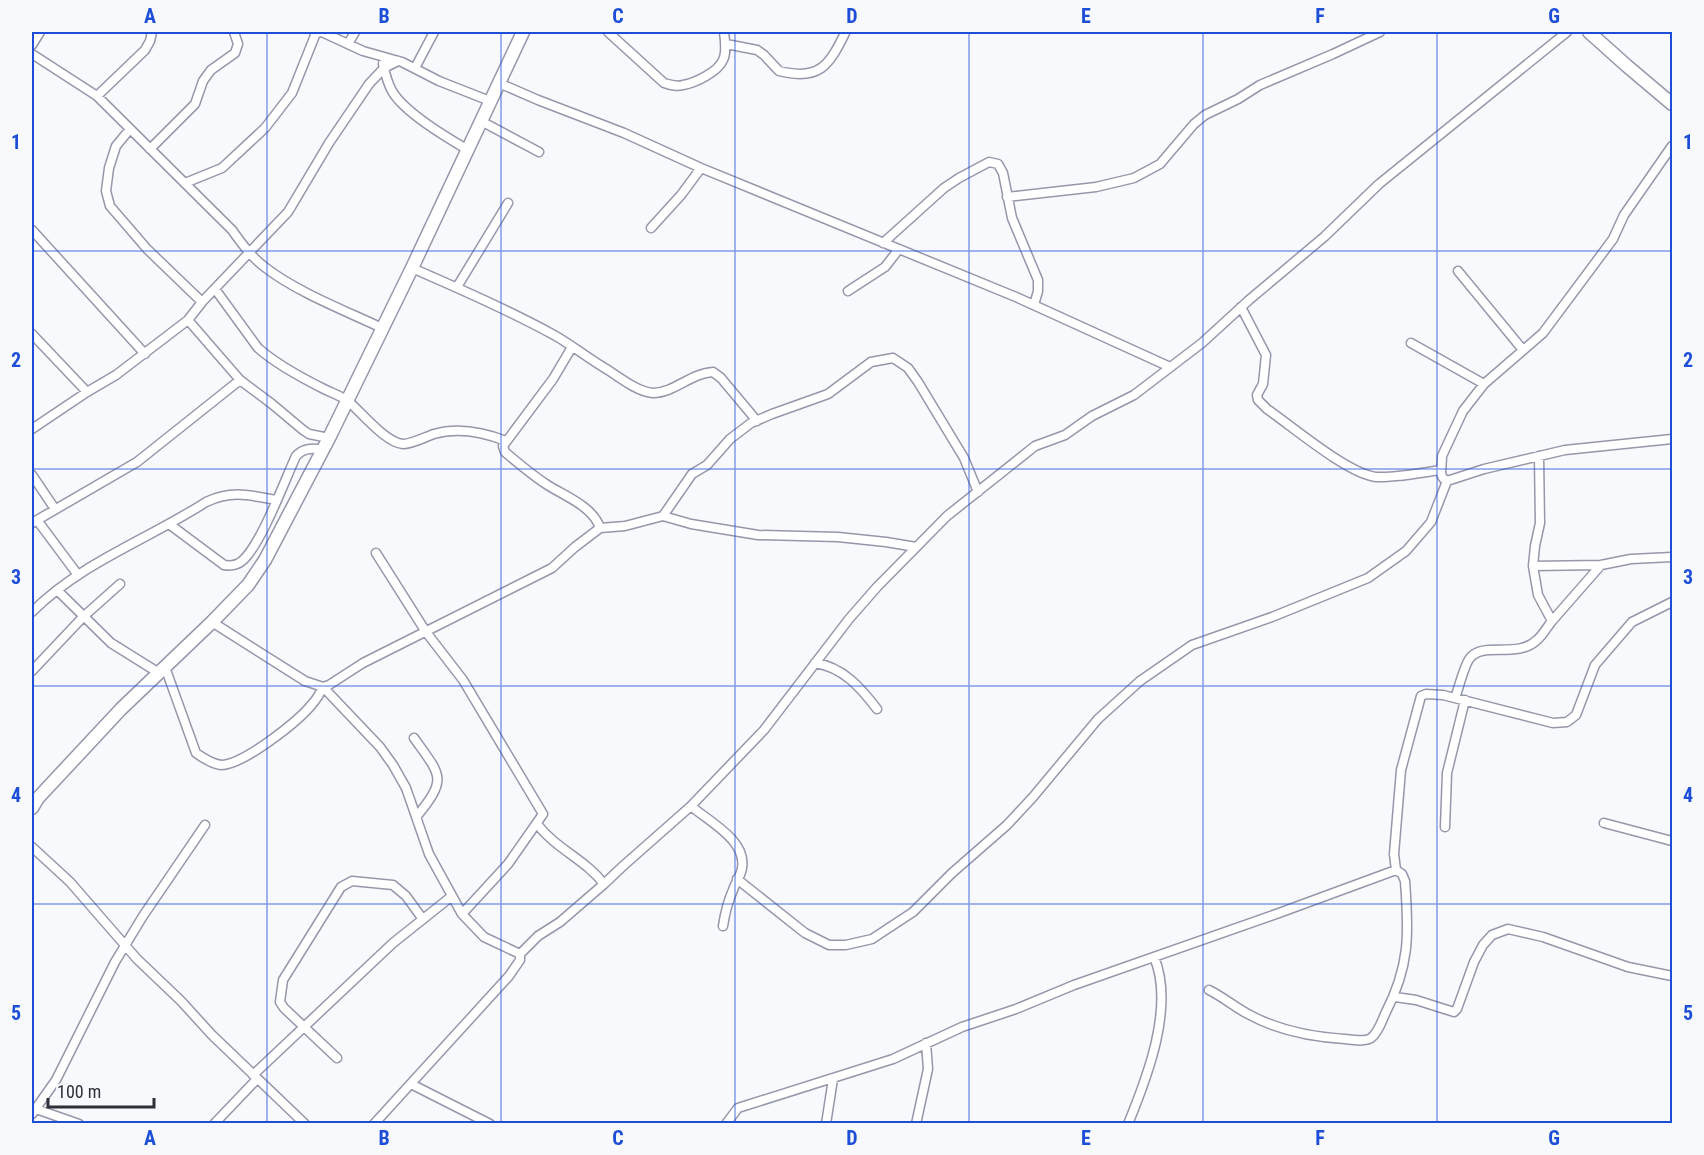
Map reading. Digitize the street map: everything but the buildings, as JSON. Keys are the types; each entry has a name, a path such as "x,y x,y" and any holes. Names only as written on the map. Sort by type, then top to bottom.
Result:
{"main road":[{"path":"32,808 38,798 113,717 248,585 265,560 326,444 412,268 523,32"},
{"path":"1589,32 1672,104"}],"street":[{"path":"32,45 40,32"},
{"path":"97,96 145,50 152,32"},
{"path":"150,149 195,104 202,81 211,70 235,52 237,44 234,32"},
{"path":"185,183 222,168 265,128 292,93 315,32 322,32 348,45 398,61 439,81 490,101"},
{"path":"348,45 355,32"},
{"path":"415,68 434,32"},
{"path":"608,32 664,83 673,86 683,86 717,69 724,60 726,44 724,32"},
{"path":"1007,197 1096,187 1134,178 1160,164 1194,124 1205,115 1260,85 1380,32"},
{"path":"374,1124 509,976 520,960 520,954 538,936 560,922 604,884 691,806 764,730 849,619 947,516 1035,446 1065,435 1092,416 1134,395 1203,344 1241,307 1324,237 1379,184 1566,32"},
{"path":"726,44 756,50 764,55 778,71 801,73 824,67 831,61 845,33"},
{"path":"32,54 97,96 232,230 249,253 266,268 293,285 382,328"},
{"path":"381,57 390,87 401,101 419,117 468,150"},
{"path":"32,429 116,375 188,320 202,302 288,212 329,143 369,84 384,68 398,61"},
{"path":"499,83 1034,305 1170,367"},
{"path":"481,120 539,152"},
{"path":"130,129 116,146 109,168 106,191 110,206 147,249 202,302"},
{"path":"1447,481 1440,470 1442,456 1463,411 1484,384 1543,333 1613,239 1624,215 1672,146"},
{"path":"883,243 944,188 989,162 998,164 1003,173 1007,197 1018,234 1038,280 1034,305"},
{"path":"651,228 681,195 700,168"},
{"path":"457,287 508,202"},
{"path":"32,230 145,354"},
{"path":"848,291 885,267 899,249"},
{"path":"412,268 517,316 643,391 653,393 663,391 699,374 713,372 721,378 757,421"},
{"path":"1458,271 1523,350"},
{"path":"215,289 258,348 267,356 347,400 374,427 395,441 403,444 438,433 465,430 480,432 506,441"},
{"path":"1241,307 1266,355 1263,384 1257,394 1258,400 1267,409 1348,467 1364,474 1377,477 1440,470"},
{"path":"188,320 240,380 303,430 326,444"},
{"path":"32,334 87,392"},
{"path":"1411,343 1484,384"},
{"path":"572,347 553,379 503,446 505,452 545,484 590,512 598,520 600,528"},
{"path":"663,516 692,474 707,465 730,439 757,421 828,394 871,362 892,358 908,368 918,382 964,458 978,492"},
{"path":"78,575 34,521 137,462 240,380"},
{"path":"1447,481 1565,450 1672,440"},
{"path":"169,524 224,565 230,566 244,560 261,532 296,456 301,451 326,444"},
{"path":"1539,456 1540,523 1533,566 1538,595 1552,621"},
{"path":"32,475 55,509"},
{"path":"737,879 805,933 829,945 846,945 872,939 913,912 952,873 1006,825 1033,797 1098,719 1140,681 1192,645 1272,617 1368,578 1406,550 1431,522 1447,481"},
{"path":"32,612 78,575 218,496 234,493 276,500"},
{"path":"212,622 305,681 323,687 329,686 363,663 552,568 600,528 625,526 663,516 691,524 758,535 838,537 916,547"},
{"path":"376,553 426,632 463,680 543,814 508,864 462,914"},
{"path":"1533,566 1601,565 1631,559 1672,557"},
{"path":"1455,698 1470,658 1486,650 1518,650 1537,641 1601,565"},
{"path":"32,671 82,617 120,584"},
{"path":"57,590 111,643 162,670 176,693 196,753 220,765 234,762 270,740 314,703 323,687"},
{"path":"1396,870 1395,847 1401,770 1421,696 1426,694 1455,698 1544,721 1567,722 1576,715 1595,665 1632,622 1672,602"},
{"path":"815,663 828,665 847,677 878,709"},
{"path":"323,687 380,747 393,765 406,788 429,854 462,914 484,937 520,954"},
{"path":"1445,827 1447,772 1465,700"},
{"path":"414,738 437,772 438,780 438,785 417,816"},
{"path":"691,806 736,844 743,866 729,899 723,926"},
{"path":"1604,823 1672,841"},
{"path":"537,824 554,842 596,873 604,884"},
{"path":"78,1124 34,1112 56,1080 143,916 205,825"},
{"path":"32,847 70,882 126,946 212,1035 305,1124"},
{"path":"726,1124 738,1108 893,1059 962,1027 1396,870"},
{"path":"1209,990 1272,1026 1329,1038 1370,1039 1376,1034 1395,997 1407,949 1405,881 1402,874 1396,870"},
{"path":"337,1058 280,1002 283,981 341,887 352,881 393,885 406,896 422,918"},
{"path":"214,1124 302,1026 422,918 452,896"},
{"path":"1395,997 1416,1000 1454,1012 1483,945 1492,935 1508,929 1543,937 1628,967 1672,976"},
{"path":"1128,1124 1143,1087 1157,1032 1162,996 1159,968 1154,957"},
{"path":"916,1124 928,1069 926,1043"},
{"path":"826,1124 833,1079"},
{"path":"411,1084 490,1124"}]}
